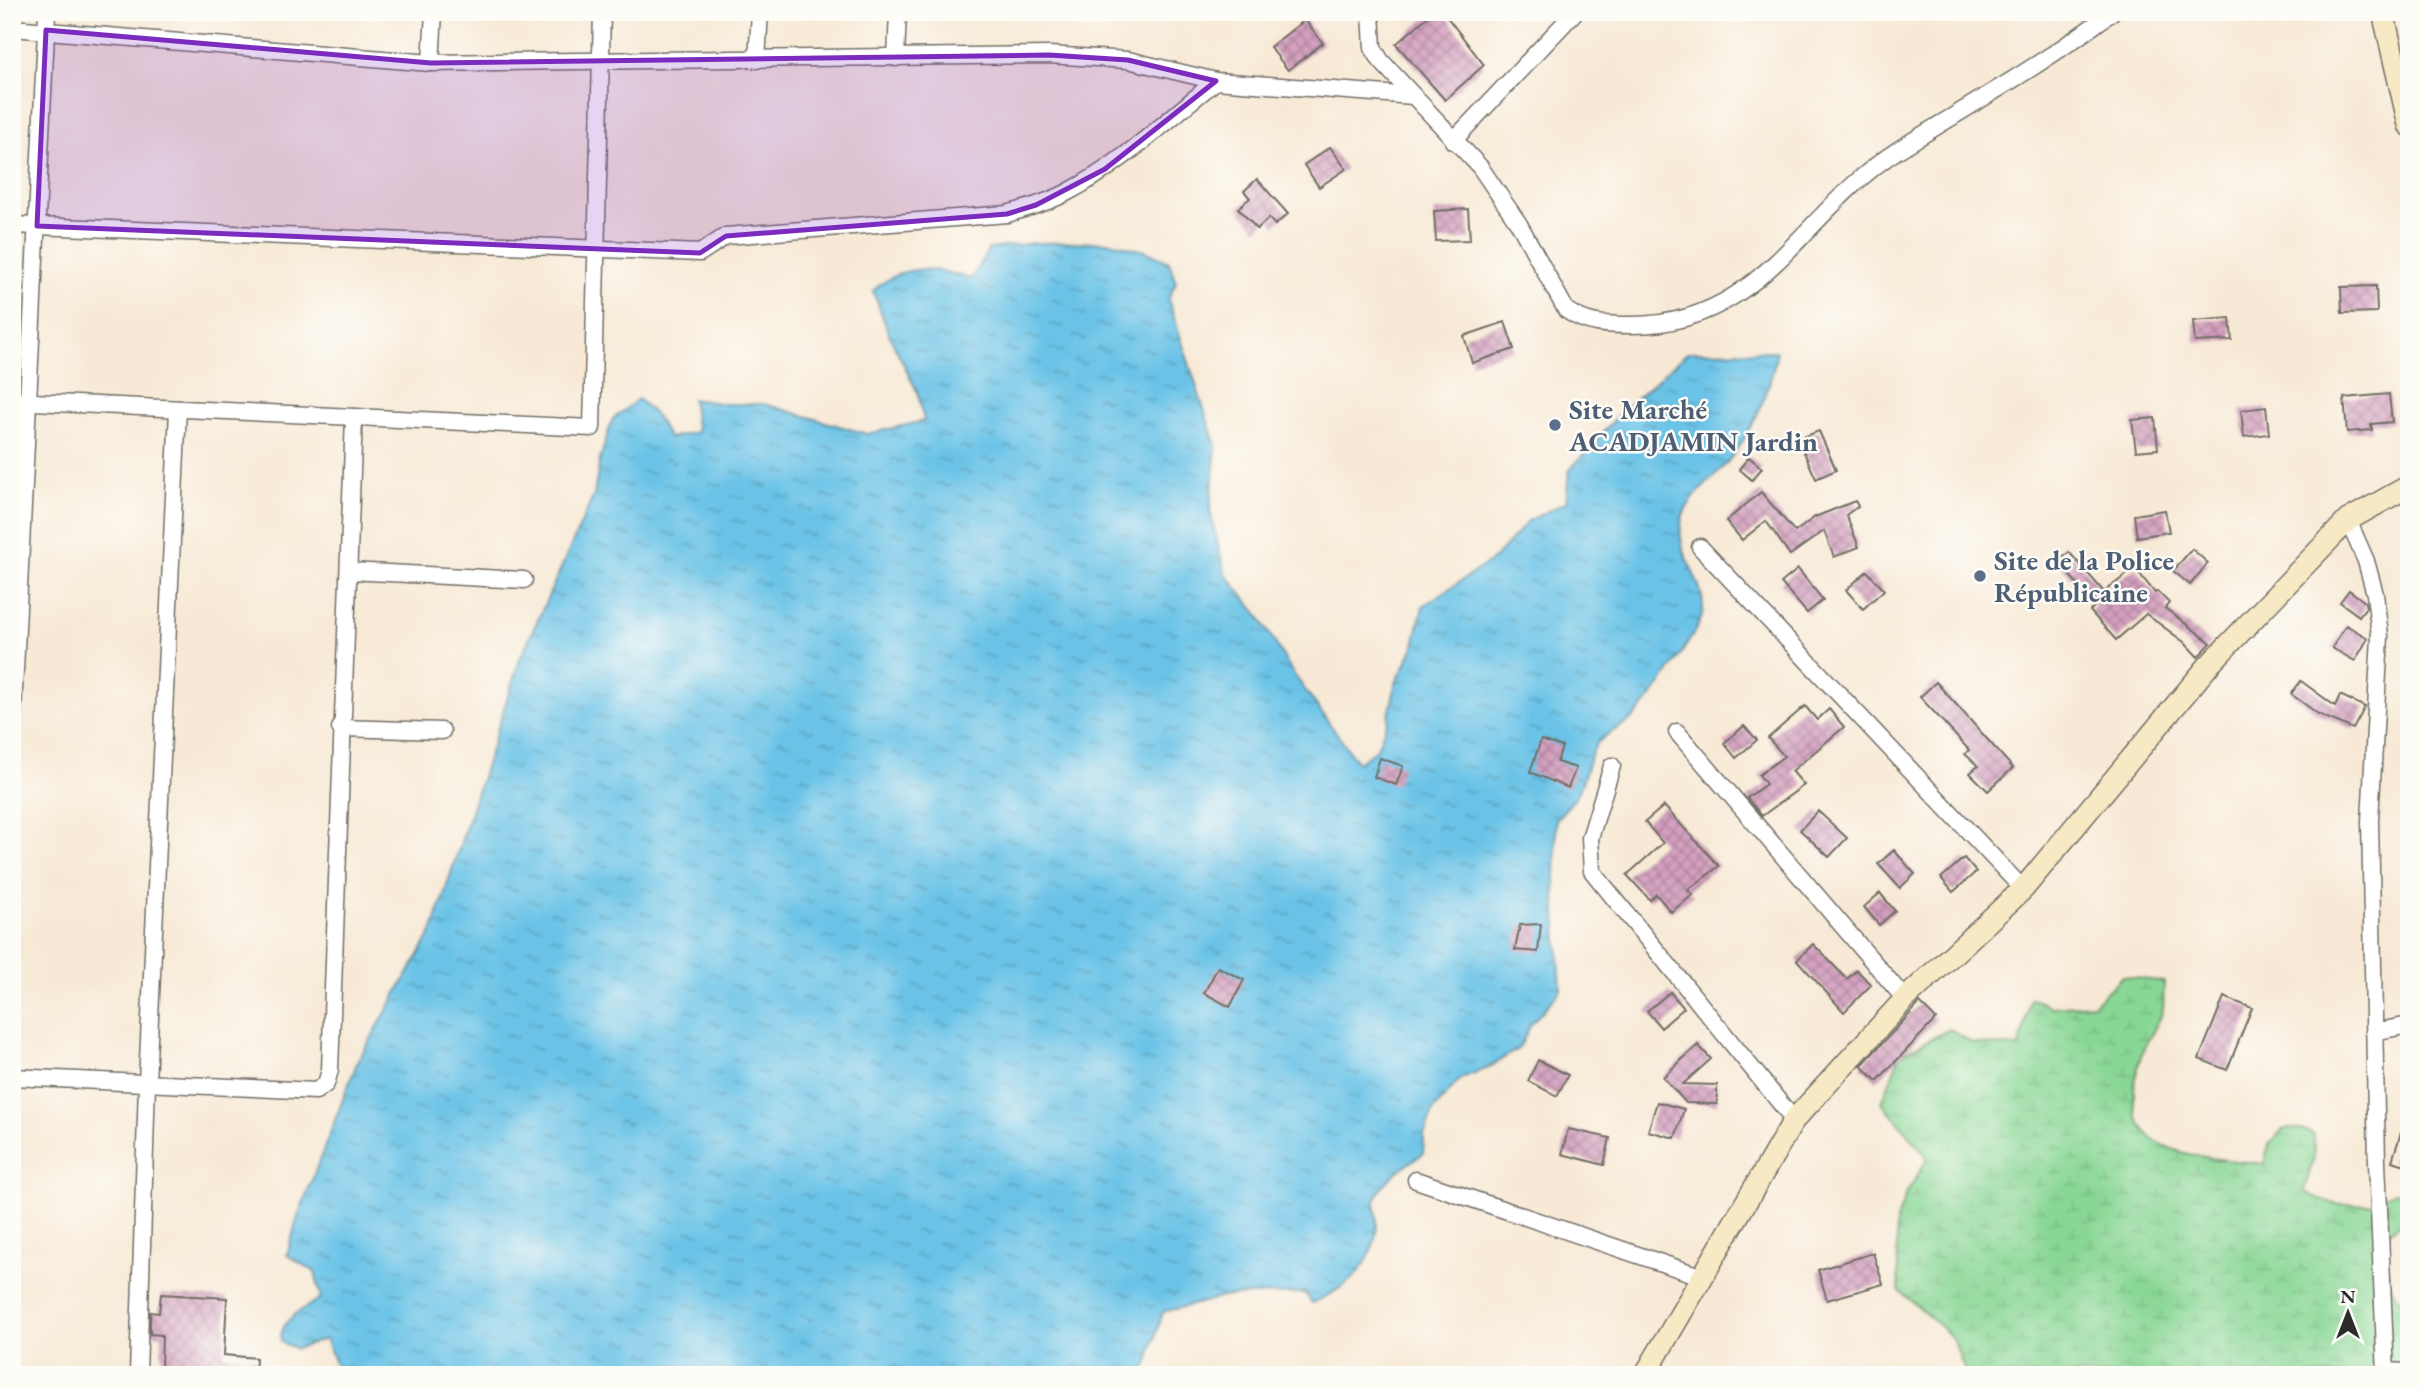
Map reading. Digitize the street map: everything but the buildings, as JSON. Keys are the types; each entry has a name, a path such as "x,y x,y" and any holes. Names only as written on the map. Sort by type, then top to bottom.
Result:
{"street":[{"path":"12,731 20,401 37,226 47,12"},
{"path":"431,63 433,12"},
{"path":"20,401 592,428 602,12"},
{"path":"757,60 760,12"},
{"path":"896,58 898,12"},
{"path":"1371,12 1373,47 1381,61 1480,167 1519,224 1566,310 1577,318 1599,325 1647,325 1688,318 1733,299 1755,284 1853,186 1897,151 2025,73 2112,12"},
{"path":"1453,141 1575,12"},
{"path":"2383,12 2409,125"},
{"path":"12,28 431,63 896,58 1002,54 1128,60 1216,80 1413,96"},
{"path":"12,225 700,253 726,236 1007,214 1068,192 1105,169 1216,80"},
{"path":"138,1375 147,1083 177,409"},
{"path":"12,1077 316,1091 326,1084 330,1070 340,728 350,571 354,416"},
{"path":"1645,1375 1700,1276 1794,1120 1905,999 2023,889 2209,665 2348,520 2409,486"},
{"path":"2348,520 2366,561 2375,594 2380,636 2370,821 2374,1032 2386,1373 2409,1372"},
{"path":"1700,547 2023,889"},
{"path":"350,571 524,580"},
{"path":"340,728 442,731"},
{"path":"1677,732 1905,999"},
{"path":"1612,766 1590,838 1592,871 1794,1120"},
{"path":"2374,1032 2409,1025"},
{"path":"1416,1180 1700,1276"}],"highlighted area":[{"path":"46,30 431,63 1049,55 1128,60 1216,81 1105,169 1036,205 1007,214 726,236 700,253 37,226"}],"green space":[{"path":"2123,976 2164,982 2161,1015 2142,1053 2134,1087 2136,1113 2145,1131 2161,1144 2207,1157 2264,1164 2269,1144 2284,1129 2301,1129 2314,1135 2314,1157 2304,1191 2330,1202 2347,1204 2375,1204 2391,1193 2409,1194 2409,1223 2397,1226 2383,1238 2391,1285 2395,1294 2409,1307 2409,1368 2386,1375 1966,1375 1953,1338 1899,1290 1896,1223 1906,1194 1928,1158 1882,1102 1900,1055 1950,1029 1972,1043 2019,1047 2031,998 2051,1007 2093,1004"}],"water":[{"path":"1110,242 1145,251 1169,262 1176,283 1168,299 1216,446 1210,512 1225,573 1259,616 1293,673 1358,763 1377,748 1388,720 1396,683 1413,649 1423,606 1494,559 1528,521 1566,502 1569,471 1622,411 1688,352 1777,351 1764,398 1752,426 1725,465 1694,497 1682,519 1682,543 1702,599 1703,611 1694,633 1641,710 1596,745 1577,795 1556,819 1555,895 1561,990 1531,1024 1519,1048 1488,1068 1461,1078 1434,1109 1424,1135 1423,1154 1390,1178 1376,1198 1375,1240 1365,1264 1348,1282 1312,1303 1305,1293 1228,1296 1163,1312 1147,1365 1139,1375 340,1375 325,1339 296,1349 281,1342 281,1334 288,1321 321,1298 315,1272 287,1255 298,1216 357,1063 432,932 520,659 594,495 600,459 612,420 638,399 656,416 669,438 697,432 692,399 725,404 764,404 867,434 924,421 918,393 891,339 873,291 885,281 908,271 932,270 971,279 989,249 1033,243"}],"place":[{"name":"Site Marché ACADJAMIN Jardin","path":"1555,425"},
{"name":"Site de la Police Républicaine","path":"1980,576"}]}
